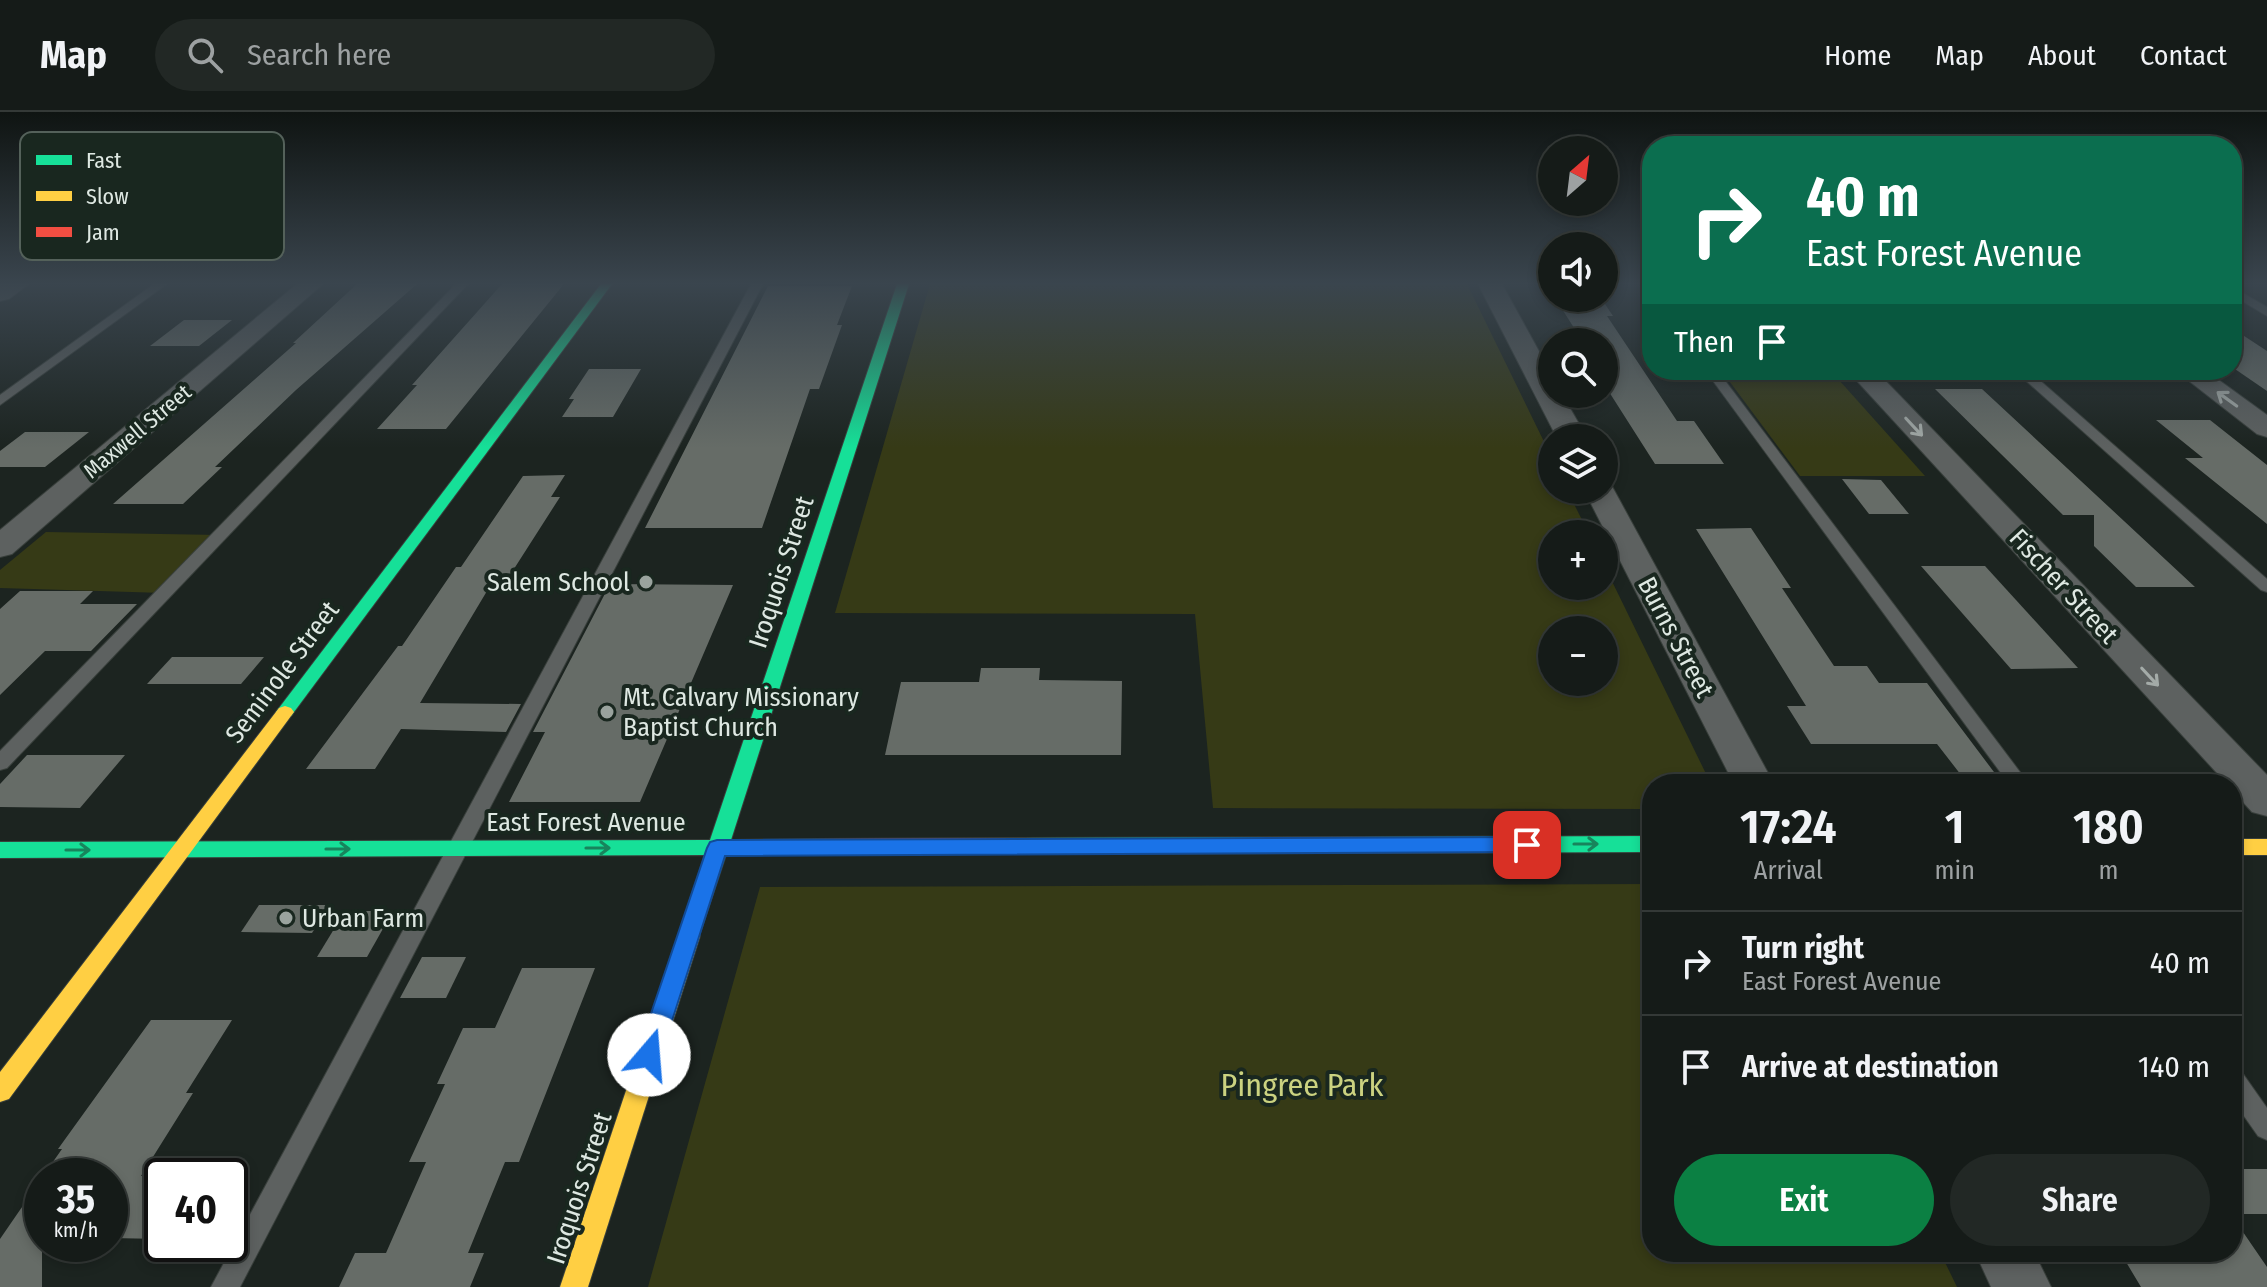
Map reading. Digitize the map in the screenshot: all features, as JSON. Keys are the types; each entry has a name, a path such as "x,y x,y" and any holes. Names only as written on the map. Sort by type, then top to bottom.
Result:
{"street":[{"name":"Maxwell Street","path":"0,547 246,339"},
{"name":"Seminole Street","path":"0,1091 565,339"},
{"name":"Iroquois Street","path":"574,1287 885,339"},
{"path":"1519,339 1565,424"},
{"name":"Fischer Street","path":"1869,380 2242,774"},
{"path":"2202,380 2267,428"},
{"name":"Burns Street","path":"1606,504 1749,774"},
{"name":"Fischer Street","path":"2242,775 2267,801"},
{"name":"East Forest Avenue","path":"0,850 1642,844"},
{"path":"2242,847 2267,847"},
{"path":"2008,1262 2022,1287"}],"lane":[{"path":"0,401 86,339"},
{"path":"0,763 409,339"},
{"path":"225,1287 728,339"},
{"path":"1718,380 2012,774"},
{"path":"2031,380 2267,587"},
{"path":"2242,1093 2267,1128"}],"green space":[{"path":"914,339 1494,339 1538,429 1538,504 1574,504 1582,520 1538,520 1538,600 1618,600 1618,594 1706,774 1642,774 1642,809 1213,808 1195,614 835,613"},
{"path":"1728,380 1839,380 1925,476 1800,476"},
{"path":"46,532 220,535 164,593 0,588 0,570"},
{"name":"Pingree Park","path":"1642,884 1642,1262 1945,1262 1957,1287 648,1287 760,887"}],"building":[{"path":"159,339 208,339 199,346 150,346"},
{"path":"298,339 354,339 215,467 222,467 183,504 113,504 296,343 293,343"},
{"path":"453,339 519,339 446,429 377,429 417,385 412,385"},
{"path":"741,339 837,339 819,389 810,389 762,528 645,528"},
{"path":"1618,339 1622,339 1642,368 1642,380 1650,380 1677,421 1694,421 1724,464 1655,464 1618,406"},
{"path":"2242,339 2248,339 2267,351 2267,391 2242,374"},
{"path":"589,369 641,369 613,417 562,417 574,399 569,399"},
{"path":"1935,389 1982,389 2195,587 2136,587 2094,546 2094,515 2063,515"},
{"path":"2156,420 2210,420 2267,465 2267,524 2185,458 2203,458"},
{"path":"25,432 89,432 45,467 0,467 0,451"},
{"path":"565,475 551,497 560,497 503,586 490,586 420,703 521,704 506,732 401,729 375,769 306,769 398,646 402,646 456,567 461,567 523,476"},
{"path":"1842,479 1881,480 1909,514 1869,514"},
{"path":"1751,528 1791,588 1782,588 1834,666 1867,666 1879,683 1927,683 1995,774 1960,774 1937,744 1811,744 1787,706 1806,706 1696,529"},
{"path":"1921,566 1985,566 2078,668 2011,669"},
{"name":"Mt. Calvary Missionary Baptist Church","path":"610,584 733,585 640,802 509,802 545,732 533,732"},
{"path":"20,591 93,591 80,604 137,604 91,651 45,651 0,695 0,609"},
{"path":"172,657 264,657 241,684 147,684"},
{"path":"981,668 1040,668 1039,680 1122,681 1121,755 885,755 901,682 979,682"},
{"path":"27,755 125,755 80,808 0,807 0,784"},
{"name":"Urban Farm","path":"259,905 330,905 312,933 241,932"},
{"path":"345,911 393,911 367,957 317,957"},
{"path":"422,957 466,957 446,998 400,998"},
{"path":"522,968 595,968 519,1162 505,1162 468,1253 484,1253 470,1287 339,1287 355,1253 386,1253 426,1162 409,1162 445,1084 437,1084 463,1028 495,1028"},
{"path":"151,1020 232,1020 186,1093 193,1093 152,1158 144,1158 141,1176 144,1176 144,1239 128,1238 128,1158 56,1158 62,1149 58,1149"},
{"path":"2242,1169 2267,1169 2267,1214 2242,1214"},
{"path":"24,1204 24,1262 42,1262 42,1287 0,1287 0,1239"},
{"path":"2242,1231 2267,1267 2267,1287 2141,1287 2126,1262 2242,1262"}],"traffic: fast":[{"path":"285,712 565,339"},
{"path":"689,936 885,339"},
{"path":"1014,846 1642,844"},
{"path":"0,850 816,847"}],"traffic: slow":[{"path":"0,1091 285,712"},
{"path":"2242,847 2267,847"},
{"path":"574,1287 689,936"}],"traffic: jam":[{"path":"816,847 1014,846"}],"place":[{"name":"Salem School","path":"646,582"},
{"name":"Mt. Calvary Missionary Baptist Church","path":"607,712"},
{"name":"Urban Farm","path":"286,918"}],"route":[{"path":"649,1055 717,848 1527,845"}]}
